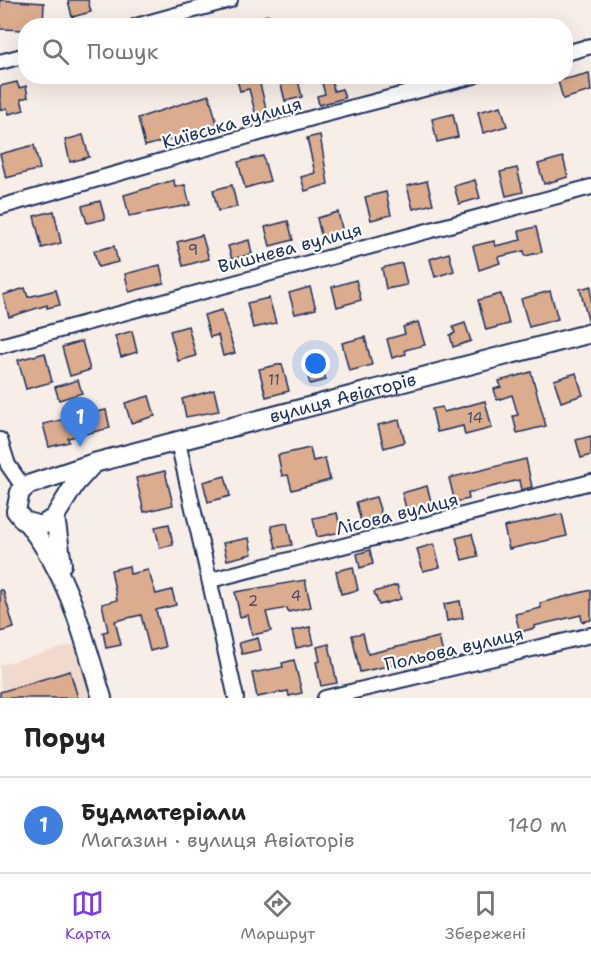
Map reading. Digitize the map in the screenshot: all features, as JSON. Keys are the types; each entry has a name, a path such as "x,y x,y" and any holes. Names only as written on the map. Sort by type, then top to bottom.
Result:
{"main road":[{"name":"вулиця Авіаторів","path":"0,495 94,463 591,333"},
{"path":"0,510 26,523 41,526 56,515 75,484 94,463"},
{"path":"66,586 56,515 58,500 52,489 26,488 16,511 50,552 66,586 102,698"}],"street":[{"path":"165,18 230,0"},
{"path":"573,51 591,46"},
{"path":"0,62 18,57"},
{"name":"Київська вулиця","path":"0,207 319,116 443,84"},
{"name":"Вишнева вулиця","path":"0,346 591,187"},
{"path":"0,440 8,465 26,488"},
{"path":"178,442 236,698"},
{"name":"Лісова вулиця","path":"211,580 591,482"},
{"name":"Польова вулиця","path":"325,698 591,635"}],"shaded area":[{"path":"75,644 91,698 4,698 0,683 0,665"}],"building":[{"path":"0,0 44,3 43,18 18,18 18,30 0,29"},
{"path":"68,0 88,0 91,12 72,17"},
{"path":"589,73 591,91 563,99 559,84 573,84 573,77"},
{"path":"17,82 19,88 26,86 28,97 21,99 24,110 9,114 7,108 0,110 0,86"},
{"path":"238,84 260,84 268,116 257,119 249,89 240,91"},
{"path":"281,84 299,84 302,97 285,101"},
{"path":"322,84 333,84 334,91 342,89 345,98 319,105 317,96 325,94"},
{"path":"209,95 218,127 145,146 138,118"},
{"path":"501,106 507,126 483,133 478,112"},
{"path":"453,114 458,137 437,142 432,119"},
{"path":"83,135 89,157 70,162 65,140"},
{"path":"320,135 328,184 305,191 301,177 315,173 307,138"},
{"path":"34,145 40,169 6,178 0,154"},
{"path":"263,156 270,181 245,188 238,162"},
{"path":"563,157 568,177 544,184 538,164"},
{"path":"517,168 523,192 506,196 500,172"},
{"path":"174,180 175,187 185,185 190,205 129,216 124,195"},
{"path":"475,180 480,198 459,204 454,186"},
{"path":"427,181 433,204 413,209 407,186"},
{"path":"232,185 237,207 218,211 213,190"},
{"path":"386,192 391,215 371,220 365,197"},
{"path":"100,201 105,219 87,223 82,206"},
{"path":"54,211 61,243 42,248 34,216"},
{"path":"338,212 343,233 322,239 317,218"},
{"path":"288,221 293,240 270,246 265,227"},
{"path":"536,227 542,252 525,256 524,251 498,257 500,263 479,270 473,246 494,241 495,246 521,240 519,231"},
{"path":"202,235 209,259 183,266 177,242"},
{"path":"249,240 252,254 232,259 228,246"},
{"path":"114,246 118,262 98,267 94,251"},
{"path":"449,253 454,271 435,277 430,259"},
{"path":"402,263 407,285 386,289 382,268"},
{"path":"160,265 164,283 129,292 125,274"},
{"path":"356,280 361,300 337,307 332,287"},
{"path":"591,286 591,319 588,320 580,289"},
{"path":"310,287 316,309 295,314 289,293"},
{"path":"25,288 28,297 56,290 60,305 47,308 47,305 9,317 3,295"},
{"path":"550,291 558,319 529,327 521,299"},
{"path":"501,294 509,324 486,330 478,300"},
{"path":"269,298 276,323 253,328 247,303"},
{"path":"222,310 235,353 223,356 218,335 210,337 204,315"},
{"path":"418,322 425,345 405,350 406,354 392,358 387,339 405,334 403,327"},
{"path":"465,323 471,341 453,347 450,335 455,333 453,327"},
{"path":"188,326 196,356 178,361 170,331"},
{"path":"132,331 137,352 121,357 115,336"},
{"path":"365,337 372,365 349,371 342,343"},
{"path":"82,341 90,370 70,376 62,347"},
{"path":"45,353 52,382 26,389 18,360"},
{"path":"319,356 326,380 310,384 303,360"},
{"path":"282,364 289,391 266,397 259,369"},
{"path":"531,372 546,426 517,433 513,416 518,415 512,395 497,400 494,389 501,387 499,381"},
{"path":"576,373 583,395 561,402 554,380"},
{"path":"78,380 82,393 59,400 55,387"},
{"path":"214,390 219,411 186,417 182,399"},
{"path":"149,396 155,416 131,423 125,403"},
{"path":"485,401 492,428 465,435 463,426 437,432 432,409 442,407 444,412"},
{"path":"106,410 110,428 68,438 69,442 49,447 43,424"},
{"path":"399,420 405,442 384,448 378,425"},
{"path":"591,436 591,455 581,458 576,440"},
{"path":"310,448 313,461 325,458 330,480 292,490 288,475 282,476 278,455"},
{"path":"526,459 532,487 521,490 519,480 468,493 469,499 455,502 449,478"},
{"path":"165,471 173,505 144,512 136,478"},
{"path":"225,476 230,496 208,502 203,482"},
{"path":"427,486 432,505 407,512 402,493"},
{"path":"376,497 382,516 361,521 356,502"},
{"path":"337,513 341,532 317,537 313,518"},
{"path":"562,514 567,536 509,549 504,527"},
{"path":"287,523 292,545 276,548 271,526"},
{"path":"169,524 173,545 160,548 155,527"},
{"path":"472,534 478,556 462,560 456,538"},
{"path":"249,538 252,554 227,560 223,543"},
{"path":"434,544 440,567 423,571 417,549"},
{"path":"370,550 373,564 360,568 357,554"},
{"path":"129,566 130,574 148,570 156,594 172,590 176,605 156,610 165,647 150,651 141,615 115,621 121,645 106,648 103,632 108,631 102,604 117,600 111,570"},
{"path":"353,567 358,590 341,594 336,571"},
{"path":"305,580 311,607 288,612 287,608 266,612 271,631 252,635 248,615 240,617 235,592"},
{"path":"397,585 401,599 379,605 374,592"},
{"path":"0,590 3,590 14,628 0,632"},
{"path":"591,590 591,620 582,622 581,615 534,626 535,628 520,632 515,614 541,608 540,603"},
{"path":"460,601 463,618 447,621 444,604"},
{"path":"310,627 314,644 296,648 292,631"},
{"path":"363,633 368,654 439,637 443,654 360,672 352,635"},
{"path":"258,638 261,650 242,654 239,643"},
{"path":"329,644 337,683 321,686 316,662 320,661 317,647"},
{"path":"294,660 302,693 289,696 288,691 257,697 252,673 283,667 282,663"},
{"path":"70,671 78,698 0,698 0,692"}],"place":[{"name":"Будматеріали","path":"80,447"}]}
